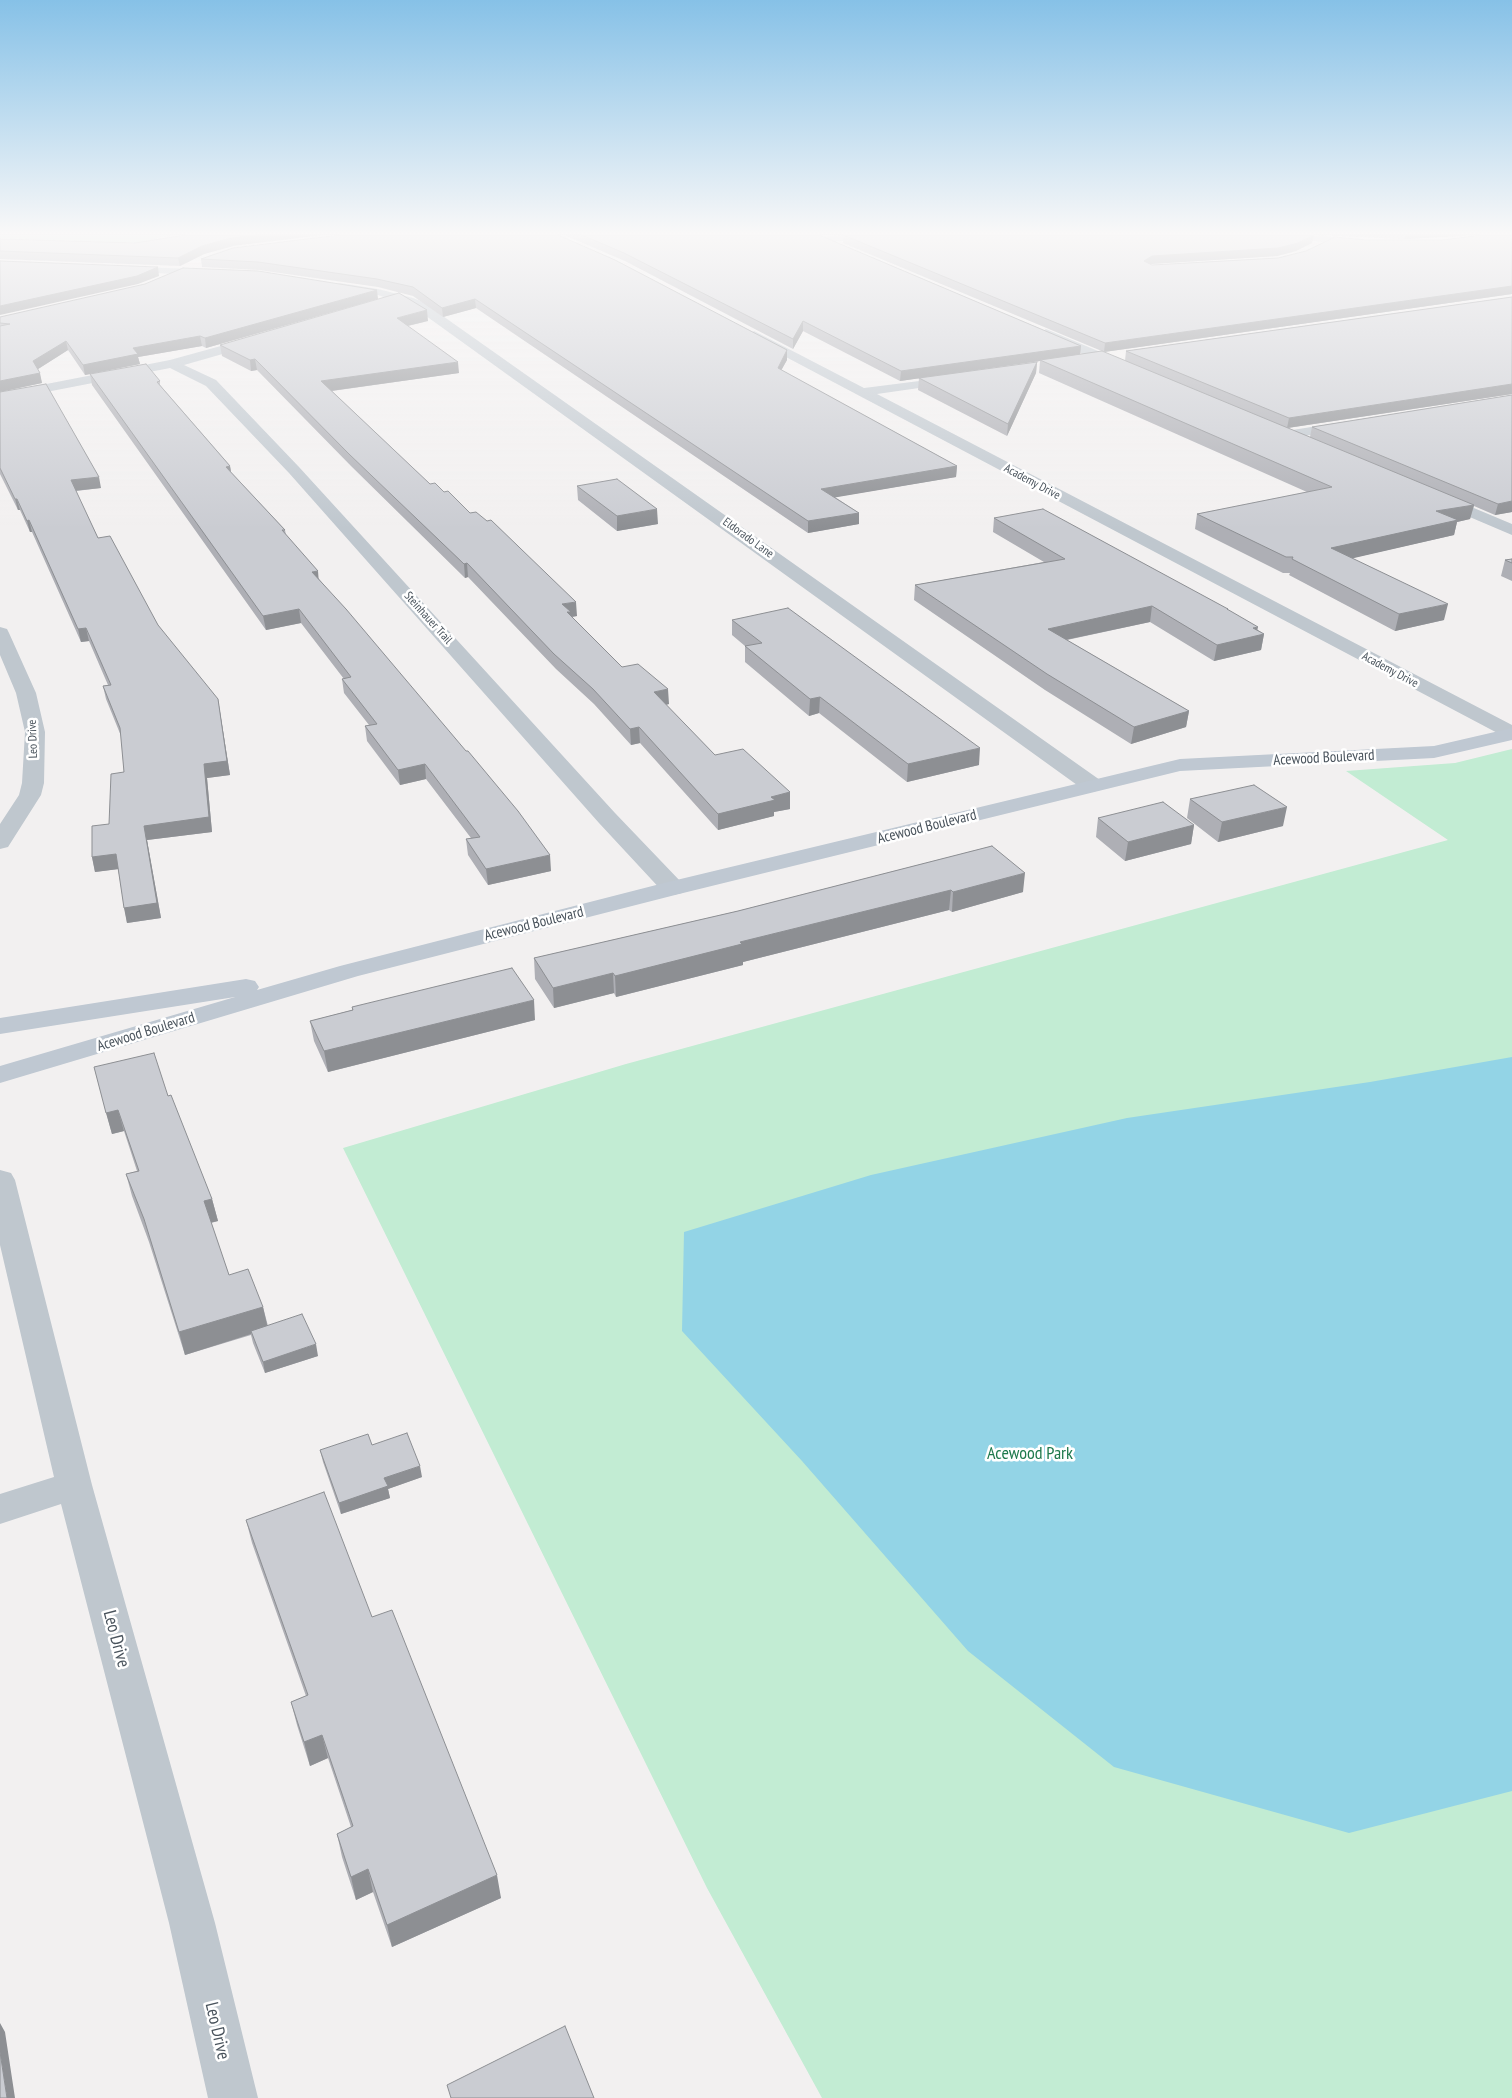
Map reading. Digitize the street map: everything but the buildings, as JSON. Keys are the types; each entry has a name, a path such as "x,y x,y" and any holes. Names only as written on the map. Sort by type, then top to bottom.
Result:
{"street":[{"name":"Eldorado Lane","path":"458,333 1092,785"},
{"name":"Academy Drive","path":"750,333 1512,733"},
{"path":"1045,333 1141,374"},
{"path":"0,397 172,364 268,336"},
{"path":"1079,361 1126,355"},
{"name":"Steinhauer Trail","path":"172,364 212,383 294,470 601,811 673,888"},
{"path":"862,392 967,377"},
{"path":"1312,446 1282,433 1365,423"},
{"path":"1427,494 1512,530"},
{"name":"Leo Drive","path":"0,633 26,692 35,732 30,795 0,842"},
{"name":"Acewood Boulevard","path":"0,1075 349,971 673,888 1180,765 1434,752 1512,733"},
{"name":"Acewood Boulevard","path":"0,1026 349,971"},
{"name":"Leo Drive","path":"0,1180 74,1484 192,1923 233,2098"},
{"path":"0,1510 74,1484"}],"green space":[{"name":"Acewood Park","path":"1512,749 1512,2098 822,2098 707,1888 343,1148 626,1064 1448,840 1346,771 1455,763"}],"water":[{"path":"1512,1057 1512,1791 1349,1833 1114,1767 968,1651 802,1461 682,1331 684,1232 871,1175 1127,1118 1370,1082"}]}
